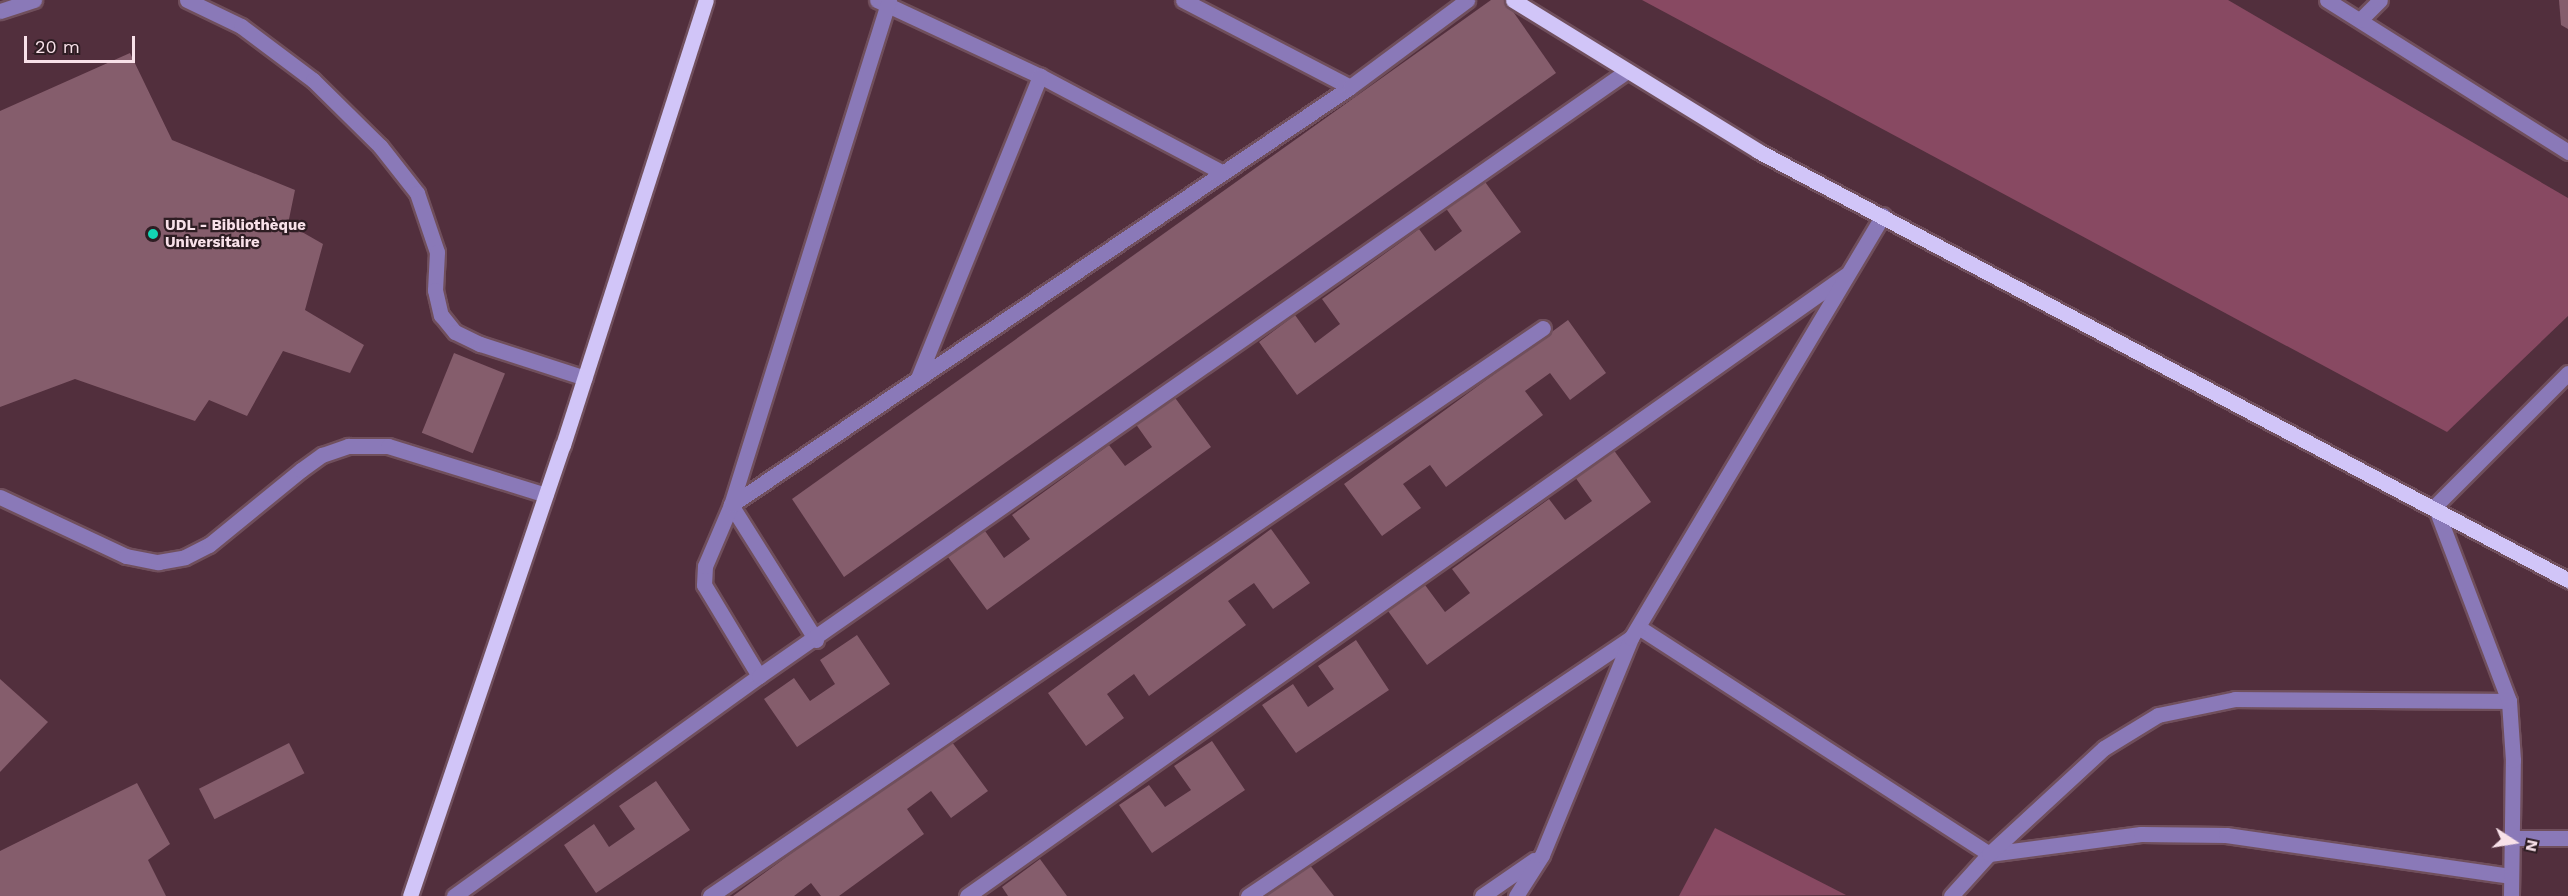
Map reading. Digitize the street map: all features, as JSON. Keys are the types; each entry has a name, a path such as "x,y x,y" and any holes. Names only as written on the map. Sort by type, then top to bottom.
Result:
{"main road":[{"path":"410,896 585,378 706,0"},
{"path":"1513,0 1758,151 1883,214 2434,506 2568,580"}],"street":[{"path":"0,10 34,0"},
{"path":"187,0 241,26 295,66 380,146 417,193 436,252 435,290 441,315 455,332 480,344 585,378"},
{"path":"1183,0 1350,87"},
{"path":"731,505 1350,87 1467,0"},
{"path":"2327,0 2568,152"},
{"path":"2360,20 2380,0"},
{"path":"759,676 704,585 705,566 731,505 885,1 1041,76 1221,172"},
{"path":"454,896 759,676 816,640 1627,71"},
{"path":"918,378 1041,76"},
{"path":"1516,896 1542,855 1636,633 1883,214"},
{"path":"967,896 1846,274"},
{"path":"710,896 1543,328"},
{"path":"2511,896 2513,760 2510,701 2434,506 2568,373"},
{"path":"0,497 126,556 158,562 185,557 209,545 322,455 348,446 388,446 546,495"},
{"path":"731,505 816,640"},
{"path":"1636,633 1989,854 2141,834 2226,835 2510,876"},
{"path":"1248,896 1636,633"},
{"path":"1952,896 1989,854 2104,748 2158,715 2235,699 2510,701"},
{"path":"2511,838 2568,838"},
{"path":"1482,896 1542,855"}],"shaded area":[{"path":"1642,0 2228,0 2568,198 2568,316 2447,432"},
{"path":"1715,828 1846,895 1679,896"}],"building":[{"path":"1491,0 1505,0 1556,73 844,577 792,499"},
{"path":"2559,0 2568,0 2568,29 2561,25"},
{"name":"UDL - Bibliothèque Universitaire","path":"130,53 172,140 295,190 288,224 323,244 305,310 364,345 350,373 283,351 247,416 209,400 195,421 75,379 0,407 0,111"},
{"path":"1483,179 1521,232 1297,395 1259,342 1295,315 1315,343 1340,324 1322,299 1419,229 1435,251 1462,231 1445,207"},
{"path":"1568,320 1606,373 1570,400 1550,373 1525,391 1543,415 1446,487 1430,465 1403,484 1421,508 1382,536 1344,484"},
{"path":"454,353 505,374 473,453 422,433"},
{"path":"1173,395 1211,447 987,610 948,557 985,531 1004,558 1030,539 1012,515 1109,445 1125,466 1152,447 1135,423"},
{"path":"1613,449 1651,502 1427,665 1388,611 1425,585 1445,612 1470,593 1452,569 1549,499 1565,520 1592,501 1575,477"},
{"path":"1271,529 1310,583 1273,609 1254,583 1228,601 1246,625 1149,696 1134,674 1107,694 1124,718 1086,746 1048,693"},
{"path":"857,635 890,684 797,747 764,699 794,678 810,701 835,684 820,660"},
{"path":"1356,640 1389,690 1296,753 1262,705 1293,684 1308,707 1334,689 1318,666"},
{"path":"0,679 48,722 0,772"},
{"path":"949,738 988,791 951,818 931,791 907,809 924,834 839,896 821,896 811,883 794,896 733,896"},
{"path":"1212,741 1245,790 1152,853 1119,805 1149,785 1165,807 1191,790 1174,766"},
{"path":"289,743 304,773 214,819 199,789"},
{"path":"656,781 690,830 596,893 564,845 594,824 609,847 635,829 619,806"},
{"path":"137,783 170,844 148,860 166,896 0,896 0,851"},
{"path":"1040,859 1067,896 1008,896 1002,887"},
{"path":"1306,860 1334,896 1260,896"}],"place":[{"name":"UDL - Bibliothèque Universitaire","path":"153,234"}]}
